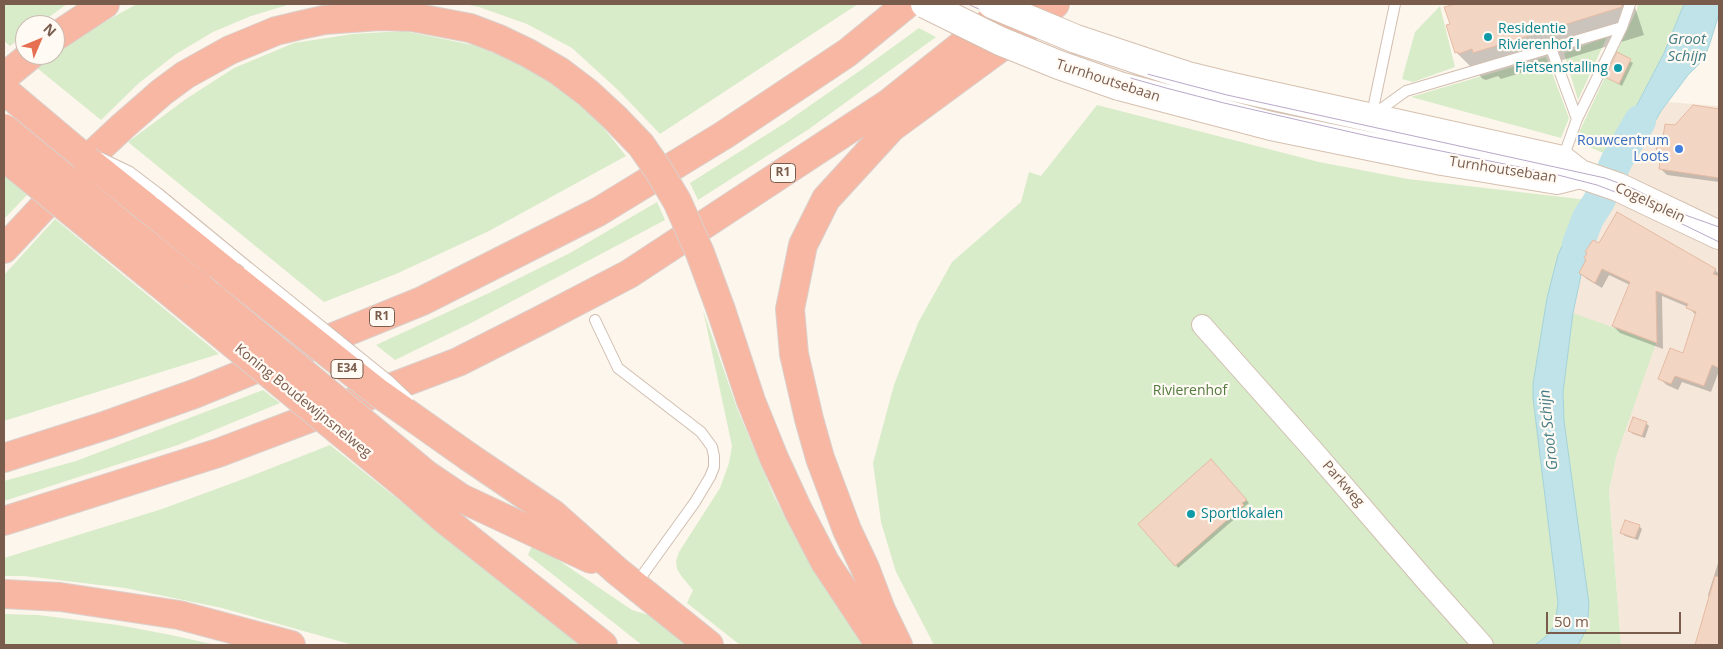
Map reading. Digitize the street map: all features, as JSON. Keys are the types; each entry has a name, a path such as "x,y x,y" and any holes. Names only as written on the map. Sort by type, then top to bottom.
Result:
{"highway":[{"path":"65,30 105,4"},
{"name":"R1","path":"4,458 107,425 194,394 422,301 598,212 724,135 847,53 907,4"},
{"name":"R1","path":"4,520 218,453 466,358 629,274 889,103 1013,4"},
{"path":"898,645 847,530 820,458 809,419 794,354 790,309 803,245 826,199 891,128 1038,20 1055,4"},
{"path":"4,249 91,156 123,126 185,75 230,50 276,31 301,25 324,20 380,16 412,17 470,28 499,38 559,71 588,93 641,145 659,171 677,201 700,253 751,401 798,510 825,562 880,645"},
{"path":"4,77 19,65"},
{"name":"E34","path":"4,90 87,160 153,200 370,386 553,514 626,578 709,645"},
{"name":"E34","path":"4,128 118,236"},
{"name":"Koning Boudewijnsnelweg","path":"4,157 118,236 189,293 417,481 444,519 603,645"},
{"name":"E34","path":"417,481 460,498 626,578"},
{"path":"4,594 60,596 179,615 291,645"}],"main road":[{"name":"Turnhoutsebaan","path":"925,4 1008,45 1059,65 1119,86 1271,126 1442,161 1557,180 1589,175"},
{"name":"Turnhoutsebaan","path":"992,4 1076,39 1197,78 1370,117 1589,175"},
{"name":"Cogelsplein","path":"1589,175 1719,234"}],"street":[{"name":"Parkweg","path":"1202,325 1314,450 1483,645"}],"lane":[{"path":"1370,117 1395,4"},
{"path":"1577,119 1622,27 1630,4"},
{"path":"1370,117 1406,91 1622,27"},
{"path":"1551,48 1577,119 1589,175"},
{"path":"595,320 618,368 701,432 712,447 714,456 714,466 710,477 695,502 626,578"}],"shaded area":[{"path":"1668,102 1719,106 1719,645 1621,645 1609,491 1617,454 1573,313 1581,275 1578,273 1586,260 1584,258 1588,247 1630,166"}],"green space":[{"path":"4,4 67,4 52,15 15,15 15,42 10,46 4,41"},
{"path":"137,4 291,4 251,16 213,32 176,54 139,83 101,120 37,68 41,65 65,65 65,48 88,31"},
{"path":"464,4 858,4 660,134 618,90 572,48 527,24 479,7"},
{"path":"1638,4 1684,4 1664,53 1608,155 1575,141"},
{"path":"1440,6 1455,67 1413,82 1402,79 1415,32"},
{"path":"919,28 936,37 809,129 698,200 690,183 785,123"},
{"path":"404,31 473,45 514,61 554,85 594,116 626,156 489,231 396,274 324,302 128,142 186,99 234,68 294,43 353,34"},
{"path":"1607,37 1578,100 1564,53"},
{"path":"1546,57 1569,118 1561,138 1411,97"},
{"name":"Rivierenhof","path":"1097,105 1319,162 1408,179 1588,200 1609,209 1586,252 1584,258 1586,260 1579,273 1581,275 1573,313 1656,343 1617,454 1609,491 1621,645 934,645 896,572 881,522 873,463 894,385 918,323 952,262 1021,202 1029,172 1041,176"},
{"path":"4,175 27,195 4,219"},
{"path":"657,202 665,220 471,323 395,360 376,345 570,253"},
{"path":"55,219 219,354 4,421 4,275"},
{"path":"703,310 737,408 774,496 800,546 834,602 864,645 740,645 687,603 693,590 677,569 676,561 679,552 720,488 729,463 732,446"},
{"path":"263,390 280,403 178,445 4,501 4,481 76,461"},
{"path":"330,445 581,645 353,645 222,608 125,588 24,576 4,576 4,558 162,509"},
{"path":"531,548 542,549 632,610 652,616 688,645 642,645 528,555"},
{"path":"4,614 38,615 118,625 216,645 4,645"}],"water":[{"name":"Groot Schijn","path":"1684,4 1719,4 1719,14 1710,43 1704,59 1688,75 1661,111 1630,166 1608,155 1664,53"},
{"name":"Groot Schijn","path":"1588,200 1609,209 1588,247 1584,258 1586,260 1579,273 1581,275 1573,313 1563,392 1564,421 1589,604 1588,618 1586,630 1578,645 1535,645 1549,634 1555,624 1558,603 1533,398 1533,384 1547,298 1558,255 1569,231"}],"building":[{"name":"Residentie Rivierenhof I","path":"1456,4 1621,4 1622,7 1473,53 1472,49 1458,54 1458,52 1455,53 1446,25 1450,24 1444,7"},
{"name":"Fietsenstalling","path":"1617,52 1631,59 1619,84 1605,77"},
{"path":"1693,105 1719,109 1719,178 1659,169 1661,152 1656,149 1663,137 1665,124 1675,125"},
{"path":"1617,212 1716,269 1713,274 1719,276 1719,368 1712,365 1704,386 1675,376 1671,384 1658,379 1670,348 1683,353 1696,312 1686,308 1688,304 1656,291 1657,343 1612,326 1630,282 1602,269 1595,283 1579,273 1586,260 1584,258 1587,253 1585,252 1593,240 1599,243"},
{"path":"1633,417 1647,422 1642,436 1628,431"},
{"name":"Sportlokalen","path":"1211,459 1247,500 1242,503 1244,505 1175,566 1138,524"},
{"path":"1625,520 1640,525 1635,538 1620,533"},
{"path":"1715,576 1719,577 1719,645 1695,645"}],"waterway":[{"name":"Groot Schijn","path":"1578,244 1588,218 1599,201 1616,162 1640,121"}],"tram line":[{"path":"949,4 1052,51 1127,77 1166,88 1368,136 1558,175 1597,185 1623,195 1719,242"},
{"path":"968,4 1017,27 1069,48 1151,75 1227,95 1605,178 1632,188 1688,216 1719,227"}],"place":[{"name":"Residentie Rivierenhof I","path":"1488,37"},
{"name":"Fietsenstalling","path":"1618,68"},
{"name":"Rouwcentrum Loots","path":"1679,149"},
{"name":"Sportlokalen","path":"1191,514"}]}
